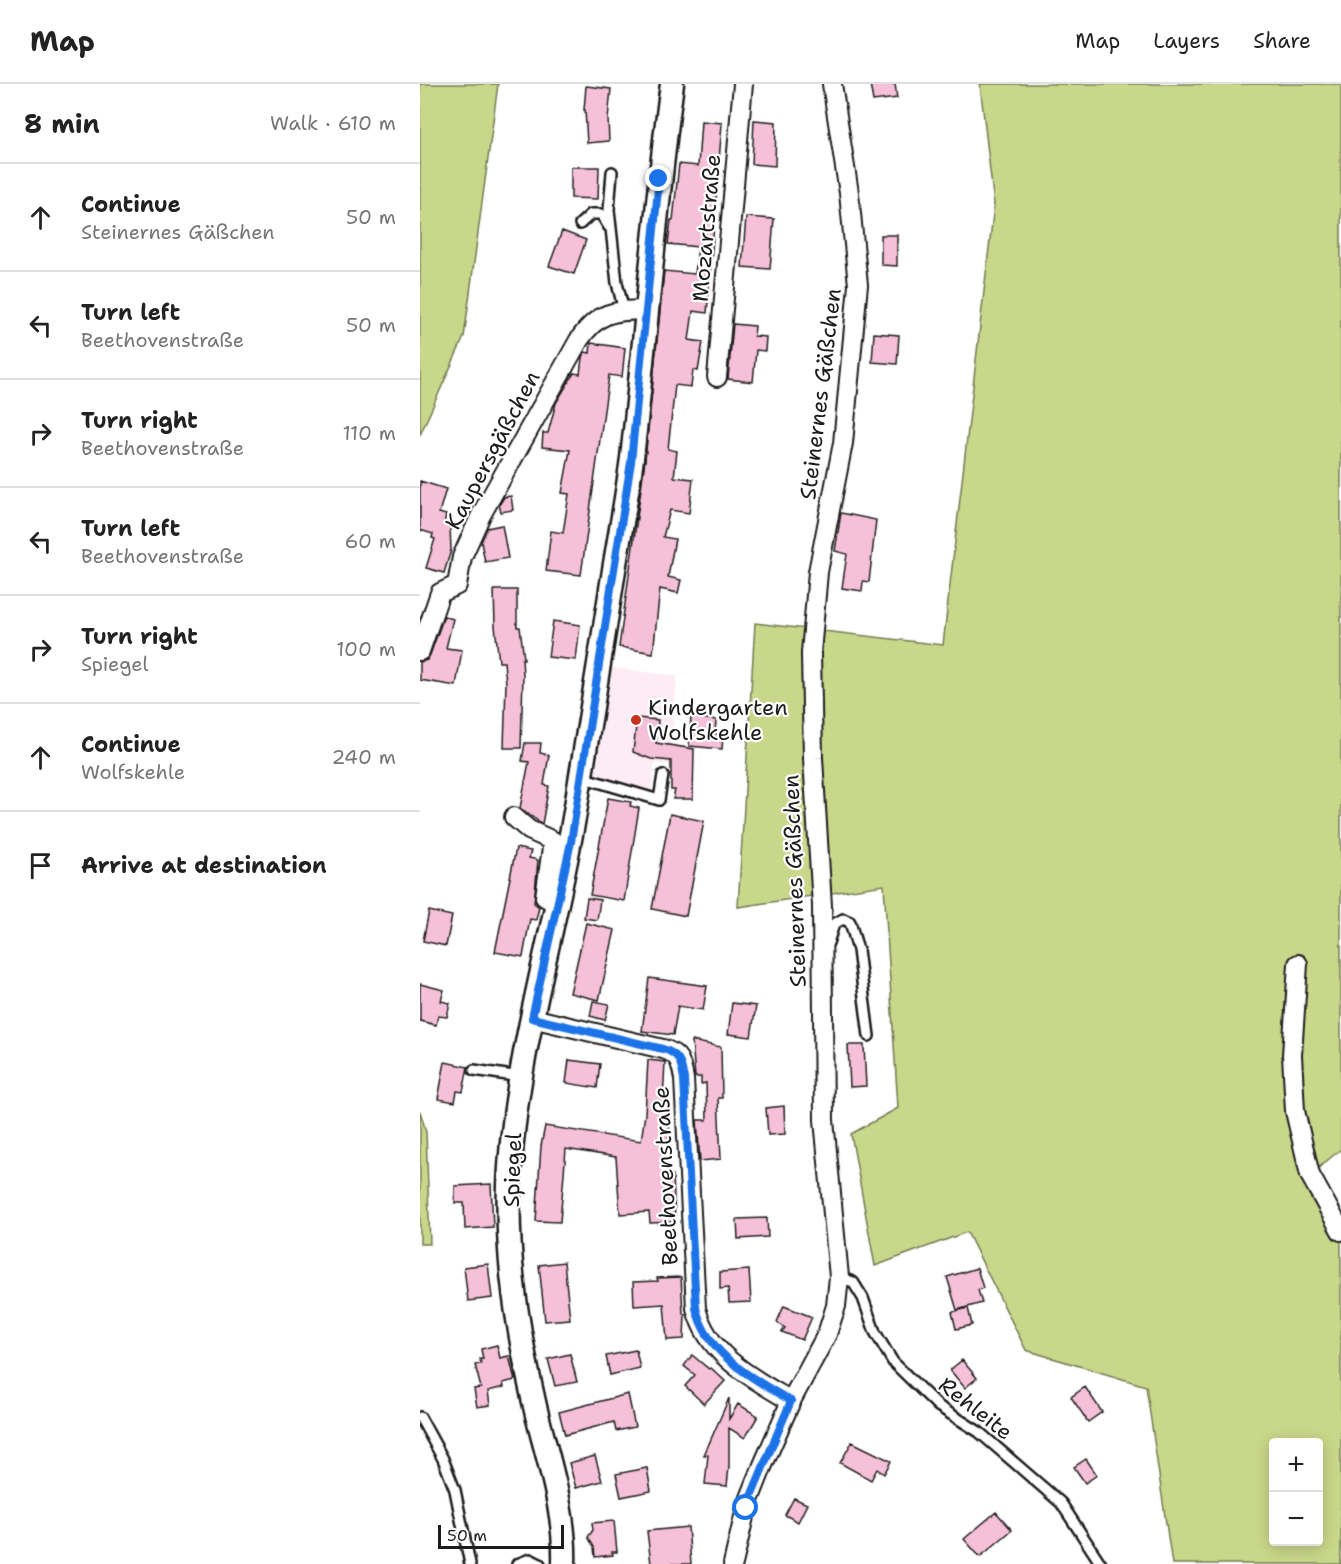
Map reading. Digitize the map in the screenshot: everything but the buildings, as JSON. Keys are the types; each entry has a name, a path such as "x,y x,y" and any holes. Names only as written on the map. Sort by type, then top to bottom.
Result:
{"street":[{"name":"Spiegel","path":"564,1564 562,1514 535,1407 516,1310 509,1189 512,1133 520,1077 571,842 631,462 659,179 672,84"},
{"name":"Mozartstraße","path":"717,377 743,84"},
{"name":"Steinernes Gäßchen","path":"734,1558 746,1508 791,1401 827,1334 836,1306 839,1277 824,1120 822,906 813,758 811,653 818,572 843,443 858,285 849,193 832,84"},
{"name":"Kaupersgäßchen","path":"420,651 440,593 457,585 462,557 481,515 579,340 589,326 600,317 614,311 647,310"},
{"path":"514,817 529,830 553,841 545,897 557,904"},
{"path":"1298,964 1292,1055 1295,1111 1310,1174 1341,1231"},
{"name":"Beethovenstraße","path":"532,1018 663,1049 673,1052 678,1059 684,1079 696,1308 700,1324 706,1335 741,1371 791,1401"}],"lane":[{"path":"612,172 609,210 617,283 624,311"},
{"path":"580,224 591,214 601,214 608,221 611,232"},
{"path":"581,777 659,800 663,775"},
{"path":"823,957 834,924 843,919 850,922 858,950 869,1036"},
{"path":"474,1070 520,1077"},
{"name":"Rehleite","path":"839,1277 853,1282 863,1298 875,1332 893,1362 938,1406 979,1432 1061,1503 1101,1564"},
{"path":"420,1417 443,1459 455,1490 470,1564"},
{"path":"517,1564 530,1559 540,1564"}],"shaded area":[{"name":"Kindergarten Wolfskehle","path":"607,667 677,676 670,765 655,763 651,794 612,784 595,776 592,769"}],"green space":[{"path":"420,84 498,84 464,337 420,435"},
{"path":"980,84 1341,84 1341,1149 1310,1175 1341,1231 1341,1564 1172,1564 1146,1386 1026,1350 967,1232 875,1266 851,1134 898,1108 884,885 738,907 755,623 943,645 994,205"},
{"path":"420,1111 426,1132 430,1244 420,1244"}],"place":[{"name":"Kindergarten Wolfskehle","path":"636,720"}],"route":[{"path":"659,179 631,462 571,842 532,1018 673,1052 682,1067 696,1308 700,1324 706,1335 741,1371 791,1401 746,1508"}]}
